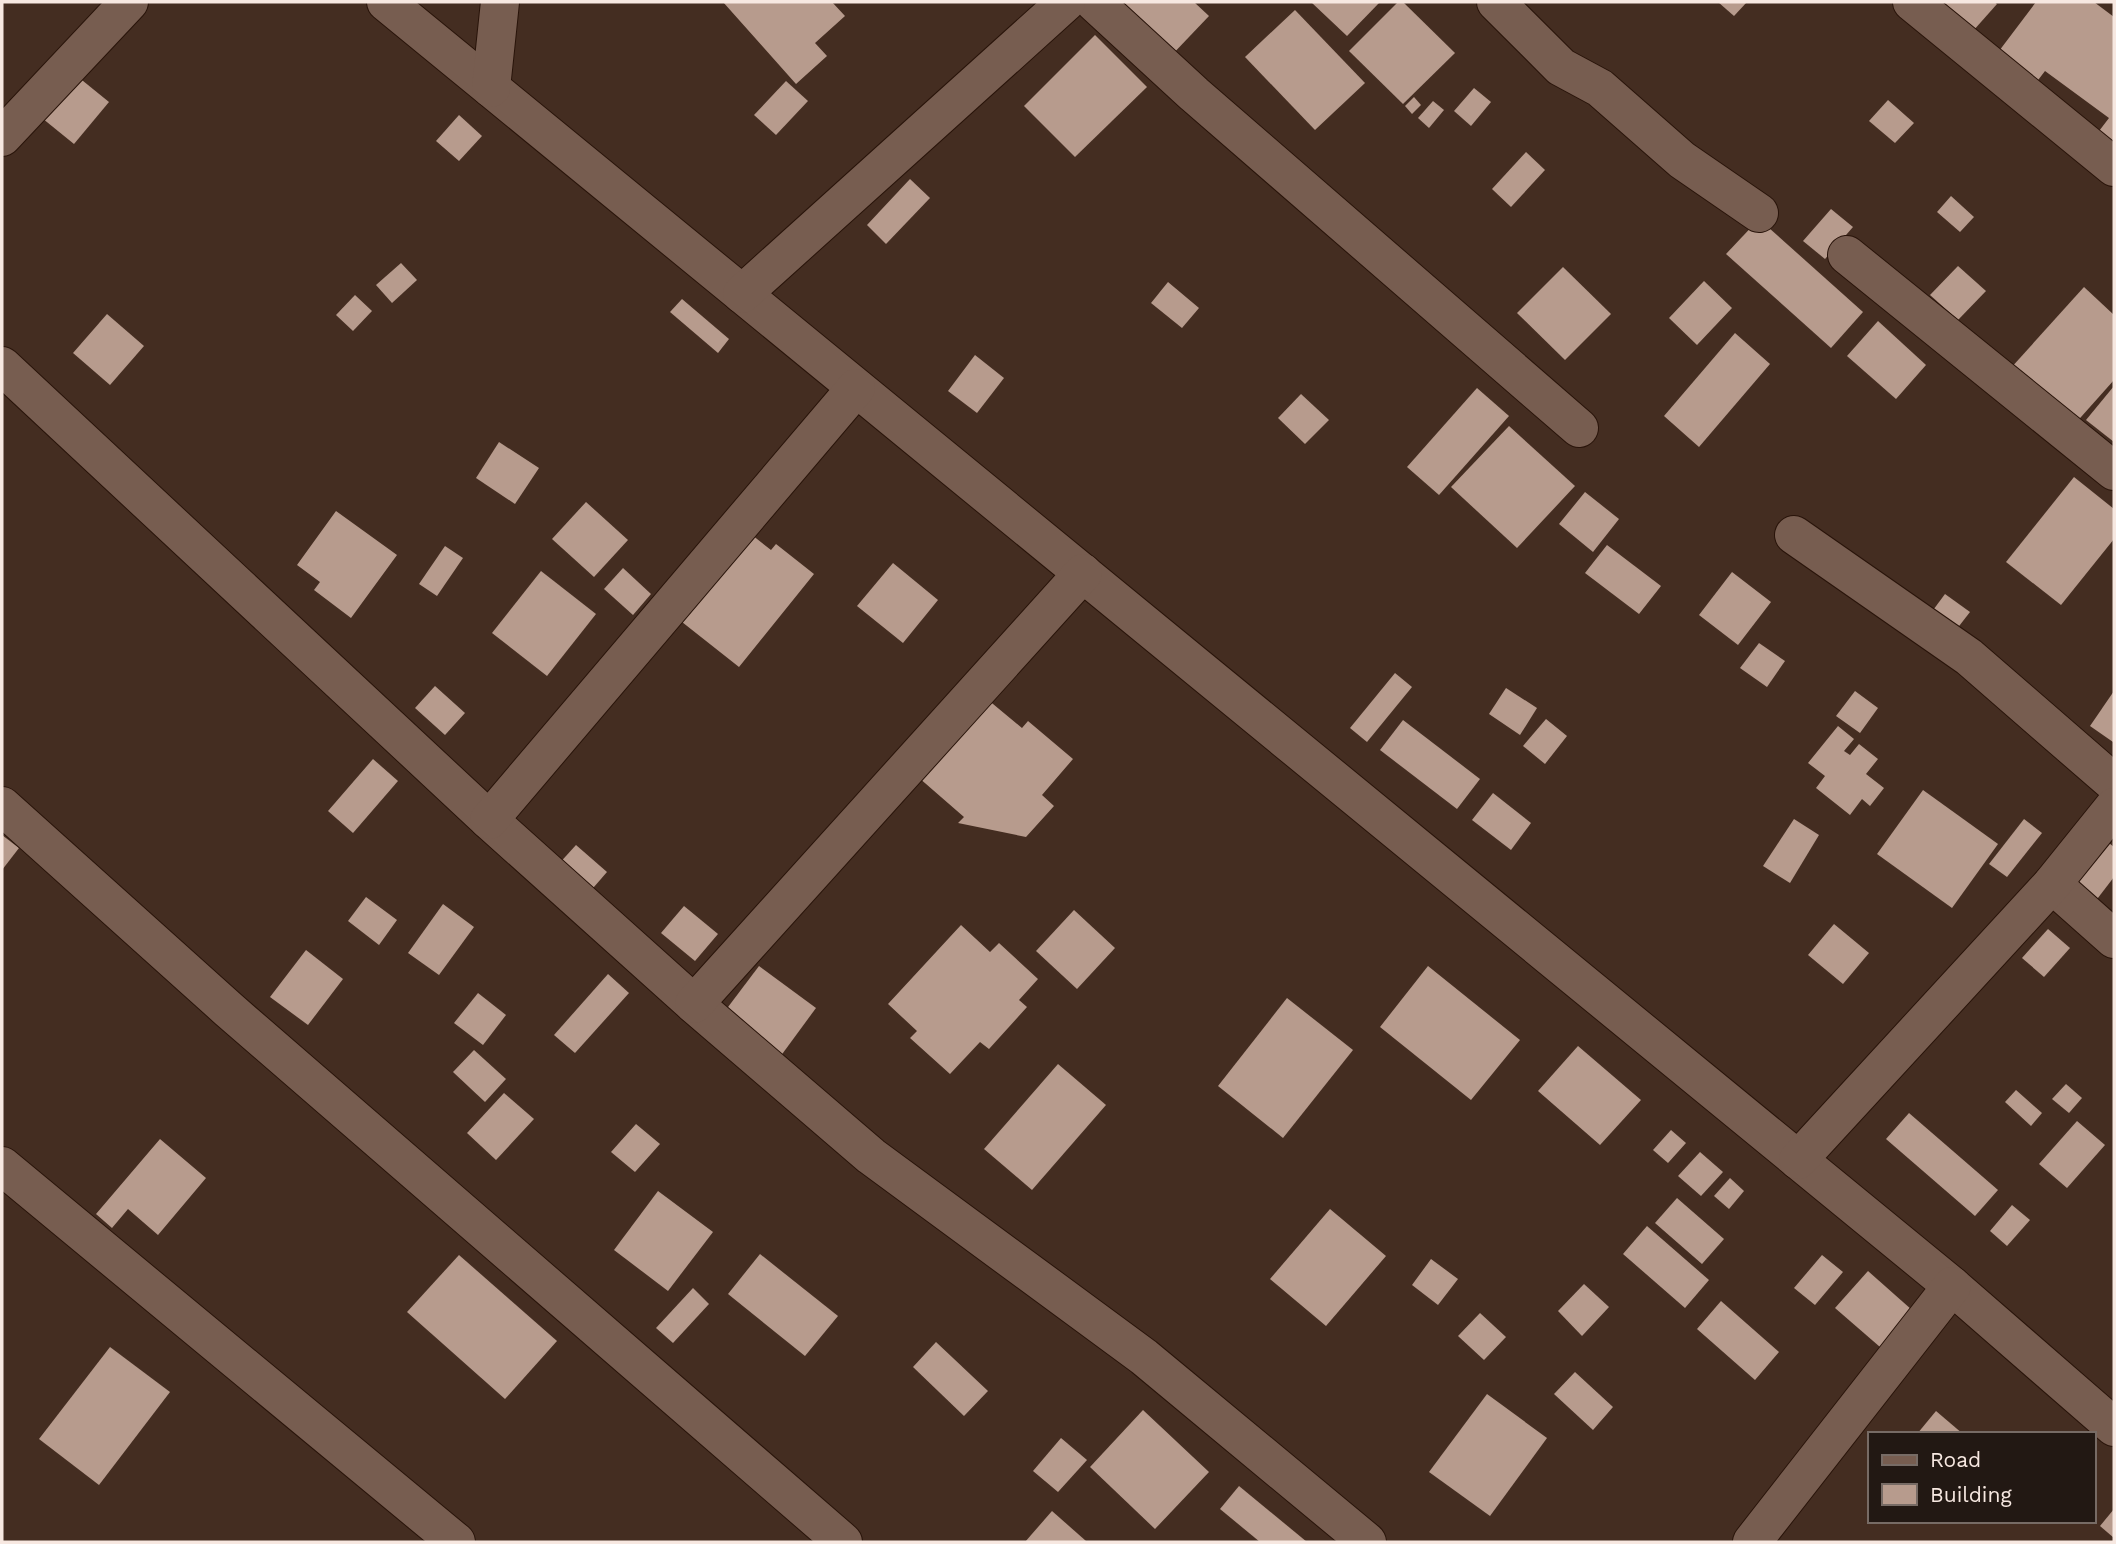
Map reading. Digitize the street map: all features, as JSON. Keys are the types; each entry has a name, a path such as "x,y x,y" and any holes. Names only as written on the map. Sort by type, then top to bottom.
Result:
{"street":[{"path":"2,137 130,2"},
{"path":"386,2 1952,1286 2114,1427"},
{"path":"491,88 500,2"},
{"path":"742,294 1066,2"},
{"path":"1094,2 1194,94 1579,428"},
{"path":"1496,2 1560,67 1600,88 1682,160 1759,213"},
{"path":"1912,2 2114,167"},
{"path":"1847,255 2114,471"},
{"path":"2,366 489,820 694,1004 871,1156 1144,1357 1367,1542"},
{"path":"489,820 856,388"},
{"path":"1794,535 1969,657 2114,783"},
{"path":"694,1004 1083,573"},
{"path":"2,806 228,1009 843,1542"},
{"path":"1798,1160 2052,884 2114,807"},
{"path":"2052,884 2114,939"},
{"path":"2,1166 456,1542"},
{"path":"1752,1542 1952,1286"}],"building":[{"path":"723,2 832,2 845,16 815,43 827,56 796,84"},
{"path":"1110,2 1194,2 1209,16 1169,58"},
{"path":"1311,2 1380,2 1347,36"},
{"path":"1398,2 1403,2 1455,53 1403,104 1349,51"},
{"path":"1718,2 1747,2 1734,16"},
{"path":"1946,2 1997,4 1965,40 1936,13"},
{"path":"2036,2 2094,2 2114,17 2114,149 2096,135 2109,118 2045,71 2032,88 1993,59"},
{"path":"1295,10 1365,83 1315,130 1245,57"},
{"path":"1095,35 1147,87 1075,157 1024,106"},
{"path":"72,72 109,102 74,144 37,114"},
{"path":"786,81 808,101 776,135 754,115"},
{"path":"1474,88 1491,102 1471,126 1454,111"},
{"path":"1414,97 1421,105 1412,114 1405,106"},
{"path":"1888,100 1914,123 1895,143 1869,121"},
{"path":"1433,101 1444,110 1429,128 1418,118"},
{"path":"459,115 482,136 459,161 436,141"},
{"path":"1526,152 1545,170 1511,207 1492,189"},
{"path":"910,179 930,198 886,244 867,225"},
{"path":"1951,196 1974,217 1960,232 1937,212"},
{"path":"1831,209 1853,227 1825,259 1803,241"},
{"path":"1759,219 1863,312 1831,348 1726,254"},
{"path":"401,263 417,280 392,303 376,285"},
{"path":"1958,266 1986,291 1958,320 1930,295"},
{"path":"1563,267 1611,314 1565,360 1517,313"},
{"path":"1704,281 1732,308 1697,345 1669,318"},
{"path":"1168,282 1199,308 1182,328 1151,303"},
{"path":"2084,287 2114,315 2114,380 2073,426 2010,369"},
{"path":"355,295 372,311 353,331 336,315"},
{"path":"682,299 729,339 718,353 670,312"},
{"path":"107,314 144,346 110,385 73,353"},
{"path":"1878,321 1926,365 1896,399 1847,356"},
{"path":"1735,333 1770,364 1699,447 1664,416"},
{"path":"975,355 1004,378 977,413 948,391"},
{"path":"2114,386 2114,442 2086,420"},
{"path":"1477,388 1509,416 1439,495 1407,467"},
{"path":"1301,394 1329,420 1305,444 1278,418"},
{"path":"1509,426 1575,486 1517,548 1451,487"},
{"path":"499,442 539,468 515,504 476,478"},
{"path":"2074,477 2114,509 2114,539 2061,605 2006,562"},
{"path":"1585,492 1619,519 1593,552 1559,524"},
{"path":"586,502 628,540 594,577 552,539"},
{"path":"336,511 397,555 351,618 314,590 320,582 297,565"},
{"path":"752,535 771,550 776,544 814,574 739,667 682,622"},
{"path":"1607,545 1661,586 1639,614 1585,573"},
{"path":"445,546 463,558 437,596 419,584"},
{"path":"893,563 938,600 903,643 857,606"},
{"path":"623,568 651,594 633,615 604,589"},
{"path":"541,571 596,614 547,676 492,633"},
{"path":"1732,572 1771,602 1738,645 1699,615"},
{"path":"1945,594 1970,612 1949,639 1925,621"},
{"path":"1759,643 1785,661 1767,687 1740,668"},
{"path":"1395,673 1412,687 1367,742 1350,728"},
{"path":"435,686 465,713 445,735 415,708"},
{"path":"1506,688 1537,708 1520,735 1489,714"},
{"path":"1855,691 1878,708 1860,733 1836,716"},
{"path":"2114,691 2114,741 2113,742 2090,726"},
{"path":"987,699 1022,728 1028,721 1073,759 1042,795 1054,806 1026,837 958,823 964,817 918,777"},
{"path":"1546,719 1567,736 1545,764 1523,746"},
{"path":"1403,720 1480,779 1457,809 1380,750"},
{"path":"1838,726 1854,739 1844,751 1850,755 1859,744 1878,759 1866,774 1884,788 1870,806 1862,799 1850,815 1816,788 1825,776 1808,763"},
{"path":"373,759 398,781 353,833 328,811"},
{"path":"1923,790 1998,844 1952,908 1877,854"},
{"path":"1493,793 1531,823 1511,850 1472,820"},
{"path":"1794,819 1819,835 1790,883 1763,866"},
{"path":"2024,819 2042,833 2007,877 1989,864"},
{"path":"2,835 19,848 2,870"},
{"path":"2100,836 2114,847 2114,877 2091,907 2062,884"},
{"path":"576,845 607,872 587,895 556,867"},
{"path":"366,897 397,920 379,945 348,921"},
{"path":"443,904 474,927 439,975 408,953"},
{"path":"684,906 718,934 695,961 661,933"},
{"path":"1074,910 1115,948 1077,989 1036,951"},
{"path":"1834,924 1869,953 1843,984 1808,955"},
{"path":"961,925 990,952 999,943 1038,979 1019,1000 1027,1007 989,1049 980,1042 950,1074 910,1038 917,1031 888,1004"},
{"path":"2048,929 2070,948 2044,977 2022,958"},
{"path":"306,950 343,979 308,1025 270,997"},
{"path":"759,966 816,1008 780,1057 722,1015"},
{"path":"1428,966 1520,1040 1471,1100 1380,1027"},
{"path":"608,974 629,993 575,1053 554,1035"},
{"path":"478,993 506,1015 483,1045 454,1023"},
{"path":"1287,998 1353,1050 1283,1138 1218,1086"},
{"path":"1578,1046 1641,1100 1600,1145 1538,1091"},
{"path":"474,1050 506,1079 485,1102 453,1072"},
{"path":"1058,1064 1106,1105 1032,1190 984,1149"},
{"path":"2066,1084 2082,1098 2069,1113 2052,1099"},
{"path":"2016,1090 2042,1113 2031,1126 2005,1102"},
{"path":"504,1093 534,1119 496,1160 467,1133"},
{"path":"1909,1113 1998,1190 1975,1216 1886,1139"},
{"path":"2077,1121 2105,1145 2067,1188 2039,1164"},
{"path":"636,1124 660,1144 635,1172 611,1152"},
{"path":"1671,1130 1686,1143 1668,1163 1653,1150"},
{"path":"160,1139 206,1178 158,1235 128,1209 112,1228 96,1214"},
{"path":"1700,1152 1723,1172 1701,1196 1678,1176"},
{"path":"1730,1178 1744,1191 1729,1209 1714,1196"},
{"path":"658,1191 713,1232 668,1291 614,1250"},
{"path":"1677,1198 1724,1239 1702,1264 1655,1223"},
{"path":"2012,1205 2030,1220 2007,1246 1990,1231"},
{"path":"1330,1209 1386,1256 1326,1326 1270,1279"},
{"path":"1647,1226 1709,1280 1685,1308 1623,1254"},
{"path":"760,1254 838,1316 805,1356 728,1294"},
{"path":"459,1255 557,1341 505,1399 407,1312"},
{"path":"1822,1255 1843,1272 1815,1305 1794,1288"},
{"path":"1431,1259 1458,1279 1438,1305 1412,1285"},
{"path":"1868,1271 1912,1310 1880,1347 1835,1308"},
{"path":"1584,1284 1609,1307 1582,1336 1558,1311"},
{"path":"693,1288 709,1304 673,1343 656,1328"},
{"path":"1721,1301 1779,1352 1755,1380 1697,1329"},
{"path":"1480,1313 1506,1337 1484,1360 1458,1336"},
{"path":"936,1342 988,1391 964,1416 913,1367"},
{"path":"110,1347 170,1392 99,1485 39,1439"},
{"path":"1575,1372 1613,1407 1593,1430 1554,1394"},
{"path":"1487,1394 1547,1438 1490,1516 1429,1472"},
{"path":"1143,1410 1209,1472 1155,1529 1090,1467"},
{"path":"1936,1411 1961,1432 1919,1432"},
{"path":"1061,1438 1087,1460 1058,1492 1033,1471"},
{"path":"1239,1486 1307,1542 1260,1542 1220,1509"},
{"path":"2114,1509 2114,1538 2100,1526"},
{"path":"1052,1511 1086,1541 1025,1542"}]}
